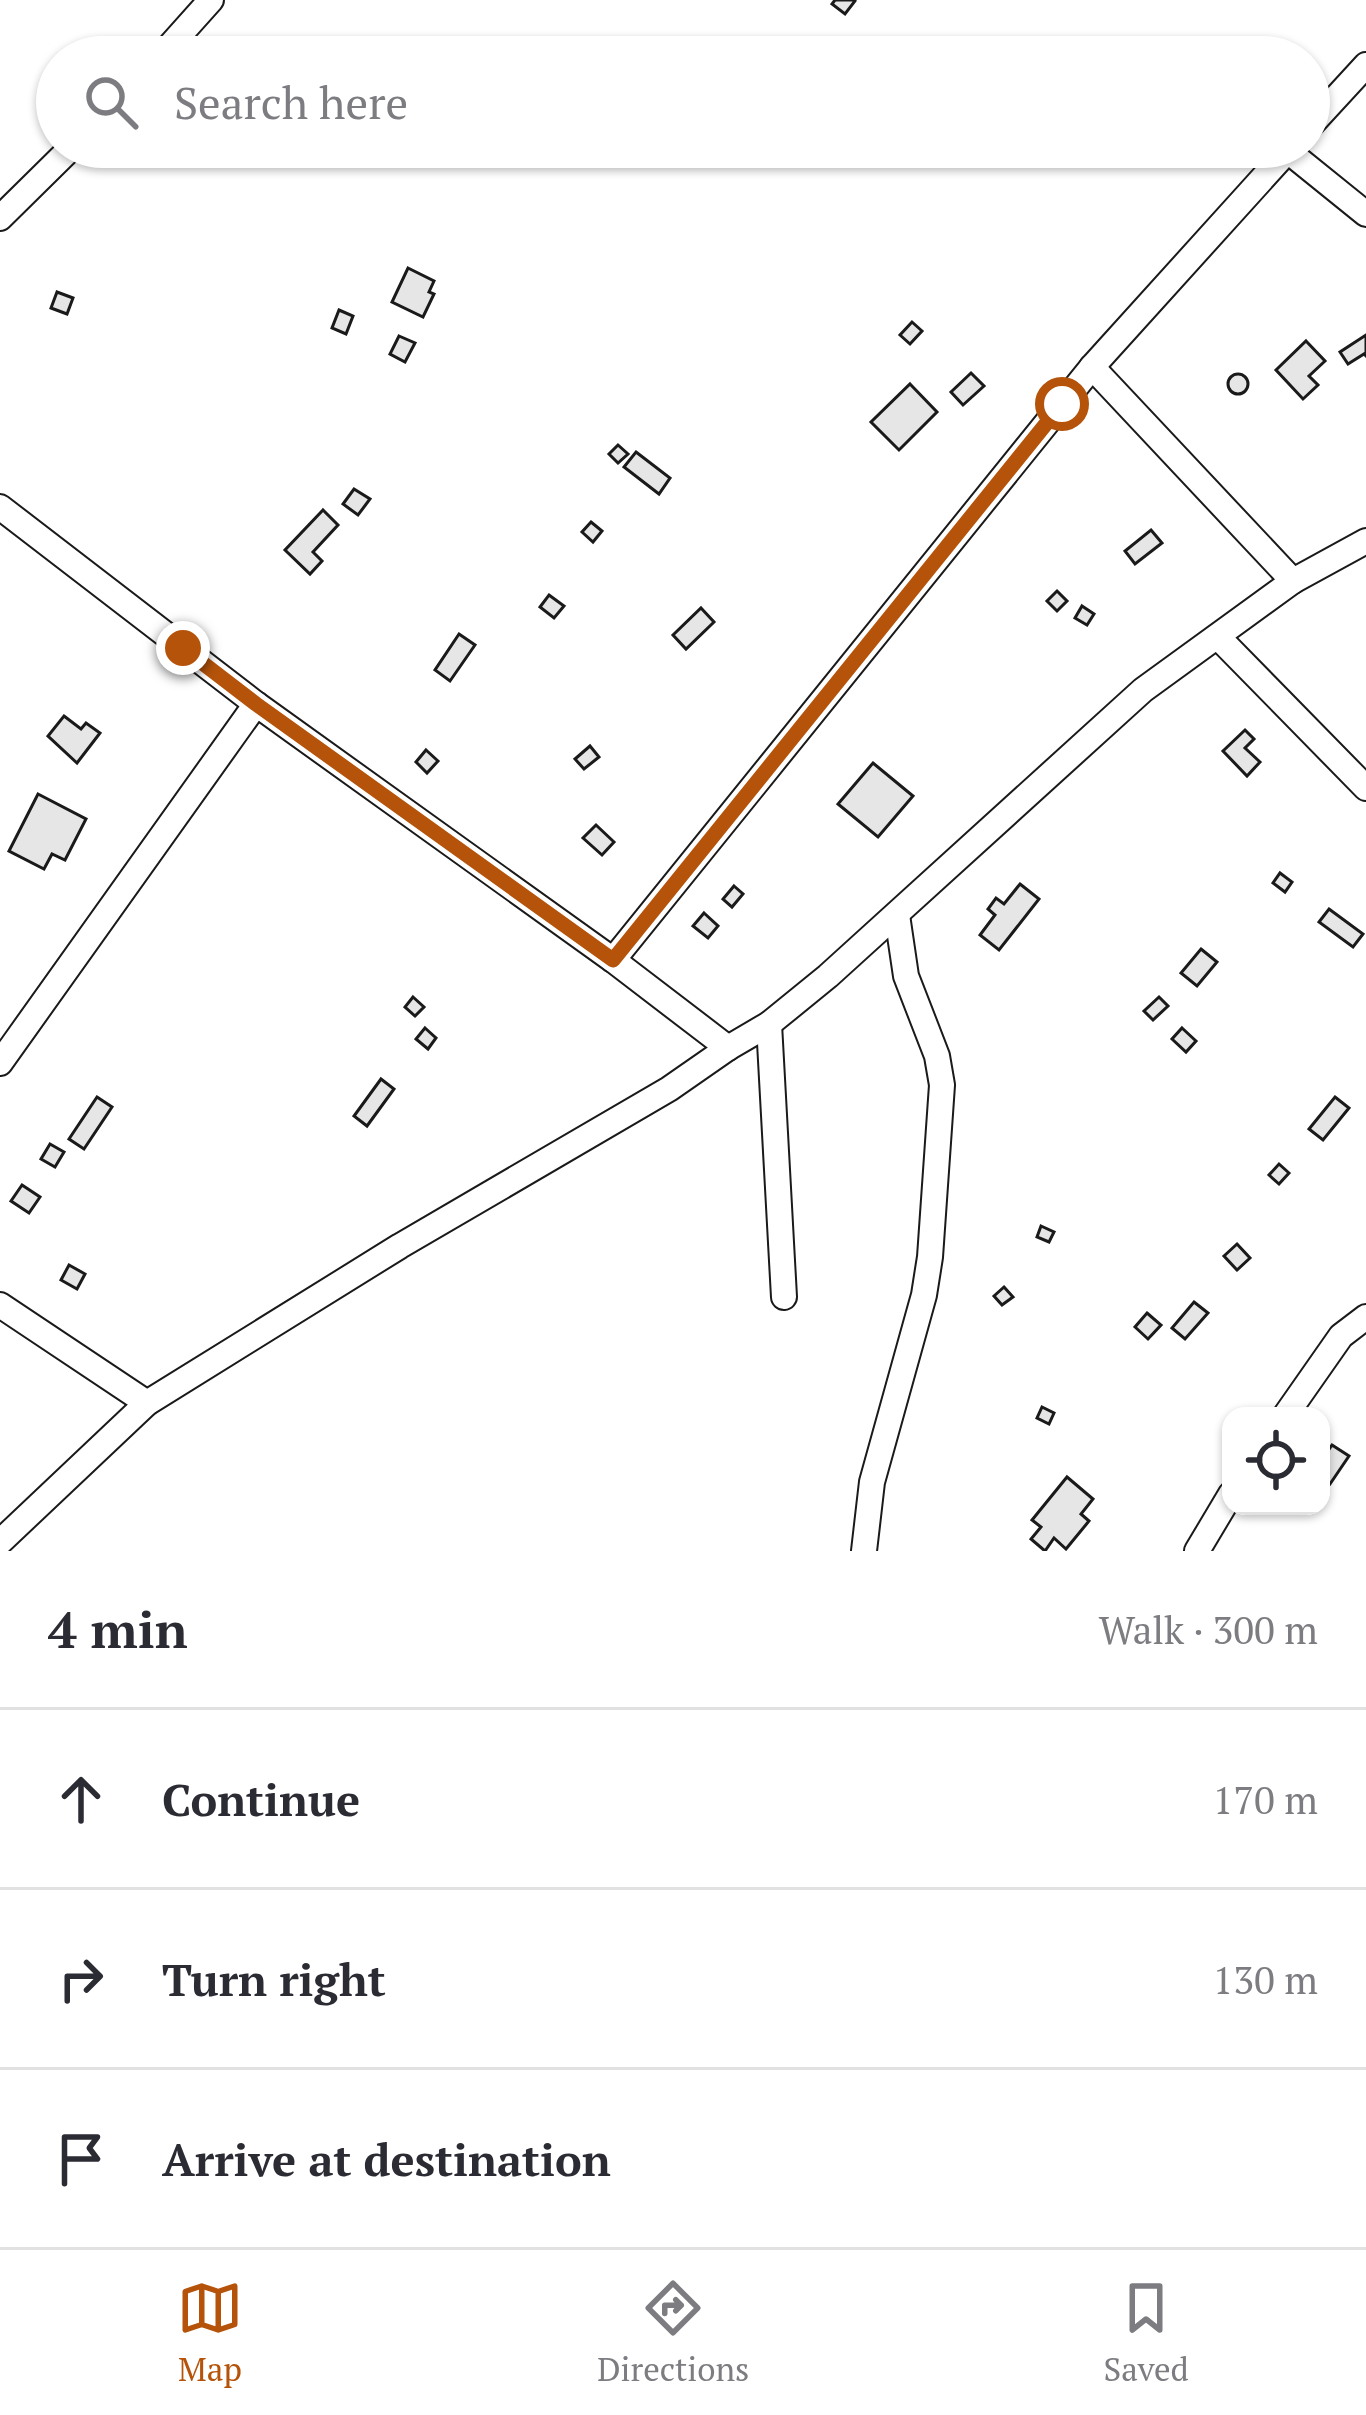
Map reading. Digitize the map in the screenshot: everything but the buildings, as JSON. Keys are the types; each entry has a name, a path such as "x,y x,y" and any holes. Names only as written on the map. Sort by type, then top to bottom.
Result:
{"street":[{"path":"179,36 211,0"},
{"path":"1330,104 1366,64"},
{"path":"0,218 51,168"},
{"path":"613,960 1091,367 1272,168"},
{"path":"1312,168 1366,214"},
{"path":"1091,367 1293,581"},
{"path":"0,507 256,704 728,1048"},
{"path":"0,1542 147,1403 769,1024 897,915 1143,690 1293,581 1366,541"},
{"path":"1218,637 1366,788"},
{"path":"0,1063 256,704"},
{"path":"864,1551 872,1482 924,1295 942,1085 937,1056 906,976 897,915"},
{"path":"769,1024 784,1297"},
{"path":"0,1305 147,1403"},
{"path":"1291,1407 1341,1336 1366,1317"},
{"path":"1197,1551 1222,1509"}],"route":[{"path":"183,648 613,960 1062,404"}]}
